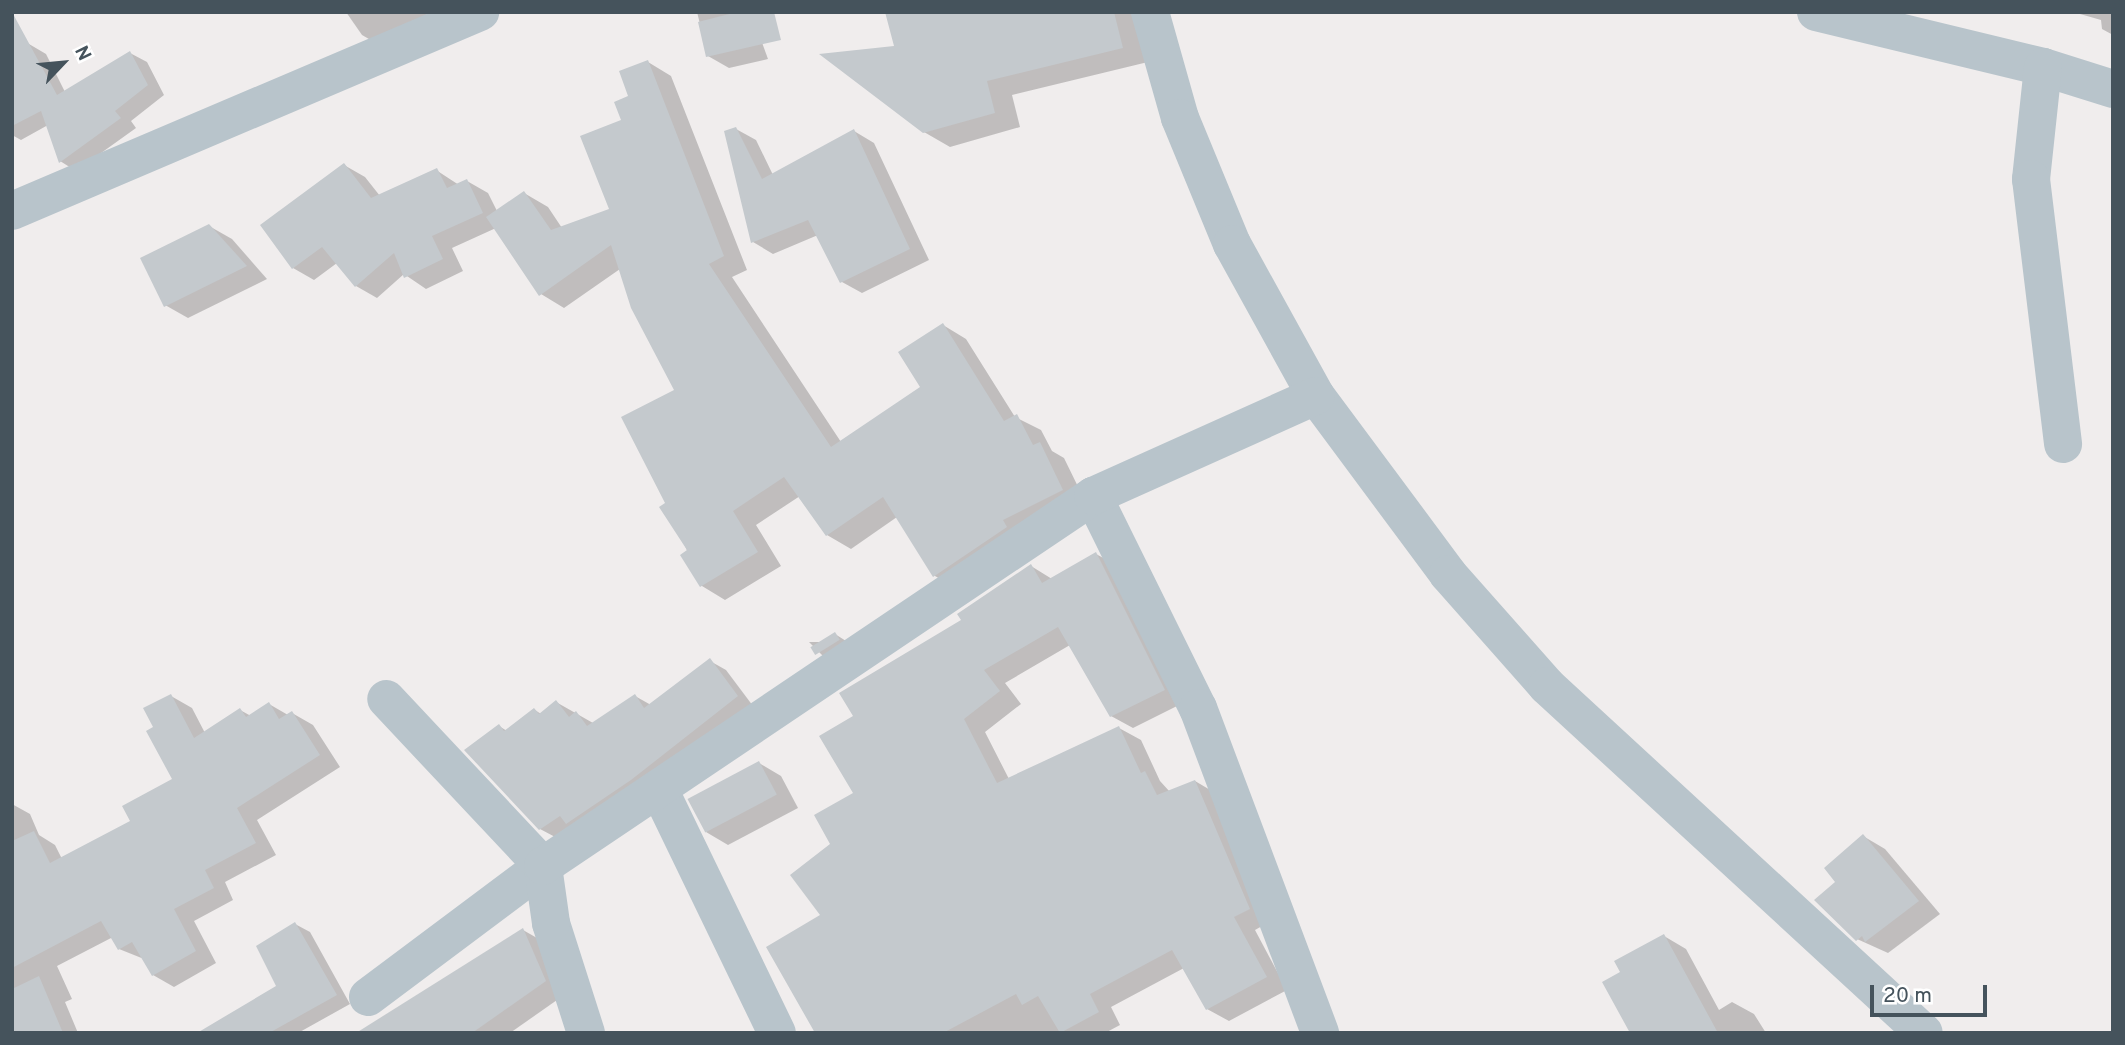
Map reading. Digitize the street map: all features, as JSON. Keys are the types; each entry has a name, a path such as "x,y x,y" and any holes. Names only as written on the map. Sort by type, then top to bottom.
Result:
{"street":[{"path":"12,211 480,12"},
{"path":"1150,12 1180,118 1232,244 1316,396 1448,574 1547,686 1924,1033"},
{"path":"1816,12 1883,22 2113,89"},
{"path":"2043,67 2031,179 2063,444"},
{"path":"368,997 543,866 1093,496 1316,396"},
{"path":"1093,496 1198,708 1320,1033"},
{"path":"386,699 543,866 551,923 586,1033"},
{"path":"659,789 777,1033"}],"building":[{"path":"12,12 57,95 130,51 148,85 115,111 121,118 59,163 41,111 12,126"},
{"path":"737,12 774,12 781,40 706,57 698,22"},
{"path":"885,12 1114,12 1123,48 987,81 995,113 923,133 819,54 894,46"},
{"path":"648,60 724,256 709,264 831,447 920,387 898,352 943,323 1004,421 1017,414 1033,445 1040,442 1063,490 1003,520 1007,527 933,577 883,497 826,536 784,477 733,511 758,552 700,587 680,555 687,550 659,507 665,503 621,417 674,390 631,308 611,245 539,296 486,217 524,191 551,230 609,209 580,136 621,120 614,102 628,96 619,71"},
{"path":"736,127 762,179 854,129 910,249 840,283 808,220 751,243 724,131"},
{"path":"344,163 371,198 437,168 447,188 467,179 483,213 432,236 443,259 404,278 394,253 355,287 322,247 292,269 260,225"},
{"path":"209,224 247,266 164,307 140,258"},
{"path":"1096,552 1165,690 1110,717 1058,627 984,670 1000,691 964,719 997,783 1119,726 1141,773 1145,771 1157,795 1195,780 1250,909 1234,917 1267,977 1206,1010 1172,950 1090,994 1099,1012 1060,1033 1038,996 1022,1005 1016,994 943,1033 815,1033 766,947 820,915 790,875 830,844 814,815 853,793 819,736 853,716 839,693 961,620 957,614 1031,564 1042,583"},
{"path":"835,632 840,640 815,655 810,647"},
{"path":"710,658 738,696 631,780 566,824 560,816 539,830 464,750 499,724 504,731 534,708 539,714 556,700 569,717 576,711 587,726 635,694 644,708"},
{"path":"171,694 194,738 240,708 246,717 269,702 279,719 292,711 320,755 237,808 256,843 205,870 214,888 174,909 196,951 152,976 132,942 118,950 101,921 12,968 12,841 34,831 50,863 130,821 122,806 172,779 146,731 153,727 143,708"},
{"path":"759,761 777,795 705,833 687,799"},
{"path":"1863,834 1919,901 1865,942 1862,936 1856,941 1814,900 1835,882 1824,868"},
{"path":"295,922 337,995 269,1033 197,1033 276,986 256,946"},
{"path":"523,928 546,981 472,1033 356,1033"},
{"path":"1664,934 1718,1033 1630,1033 1602,982 1620,972 1614,961"},
{"path":"39,976 63,1033 12,1033 12,989"}]}
